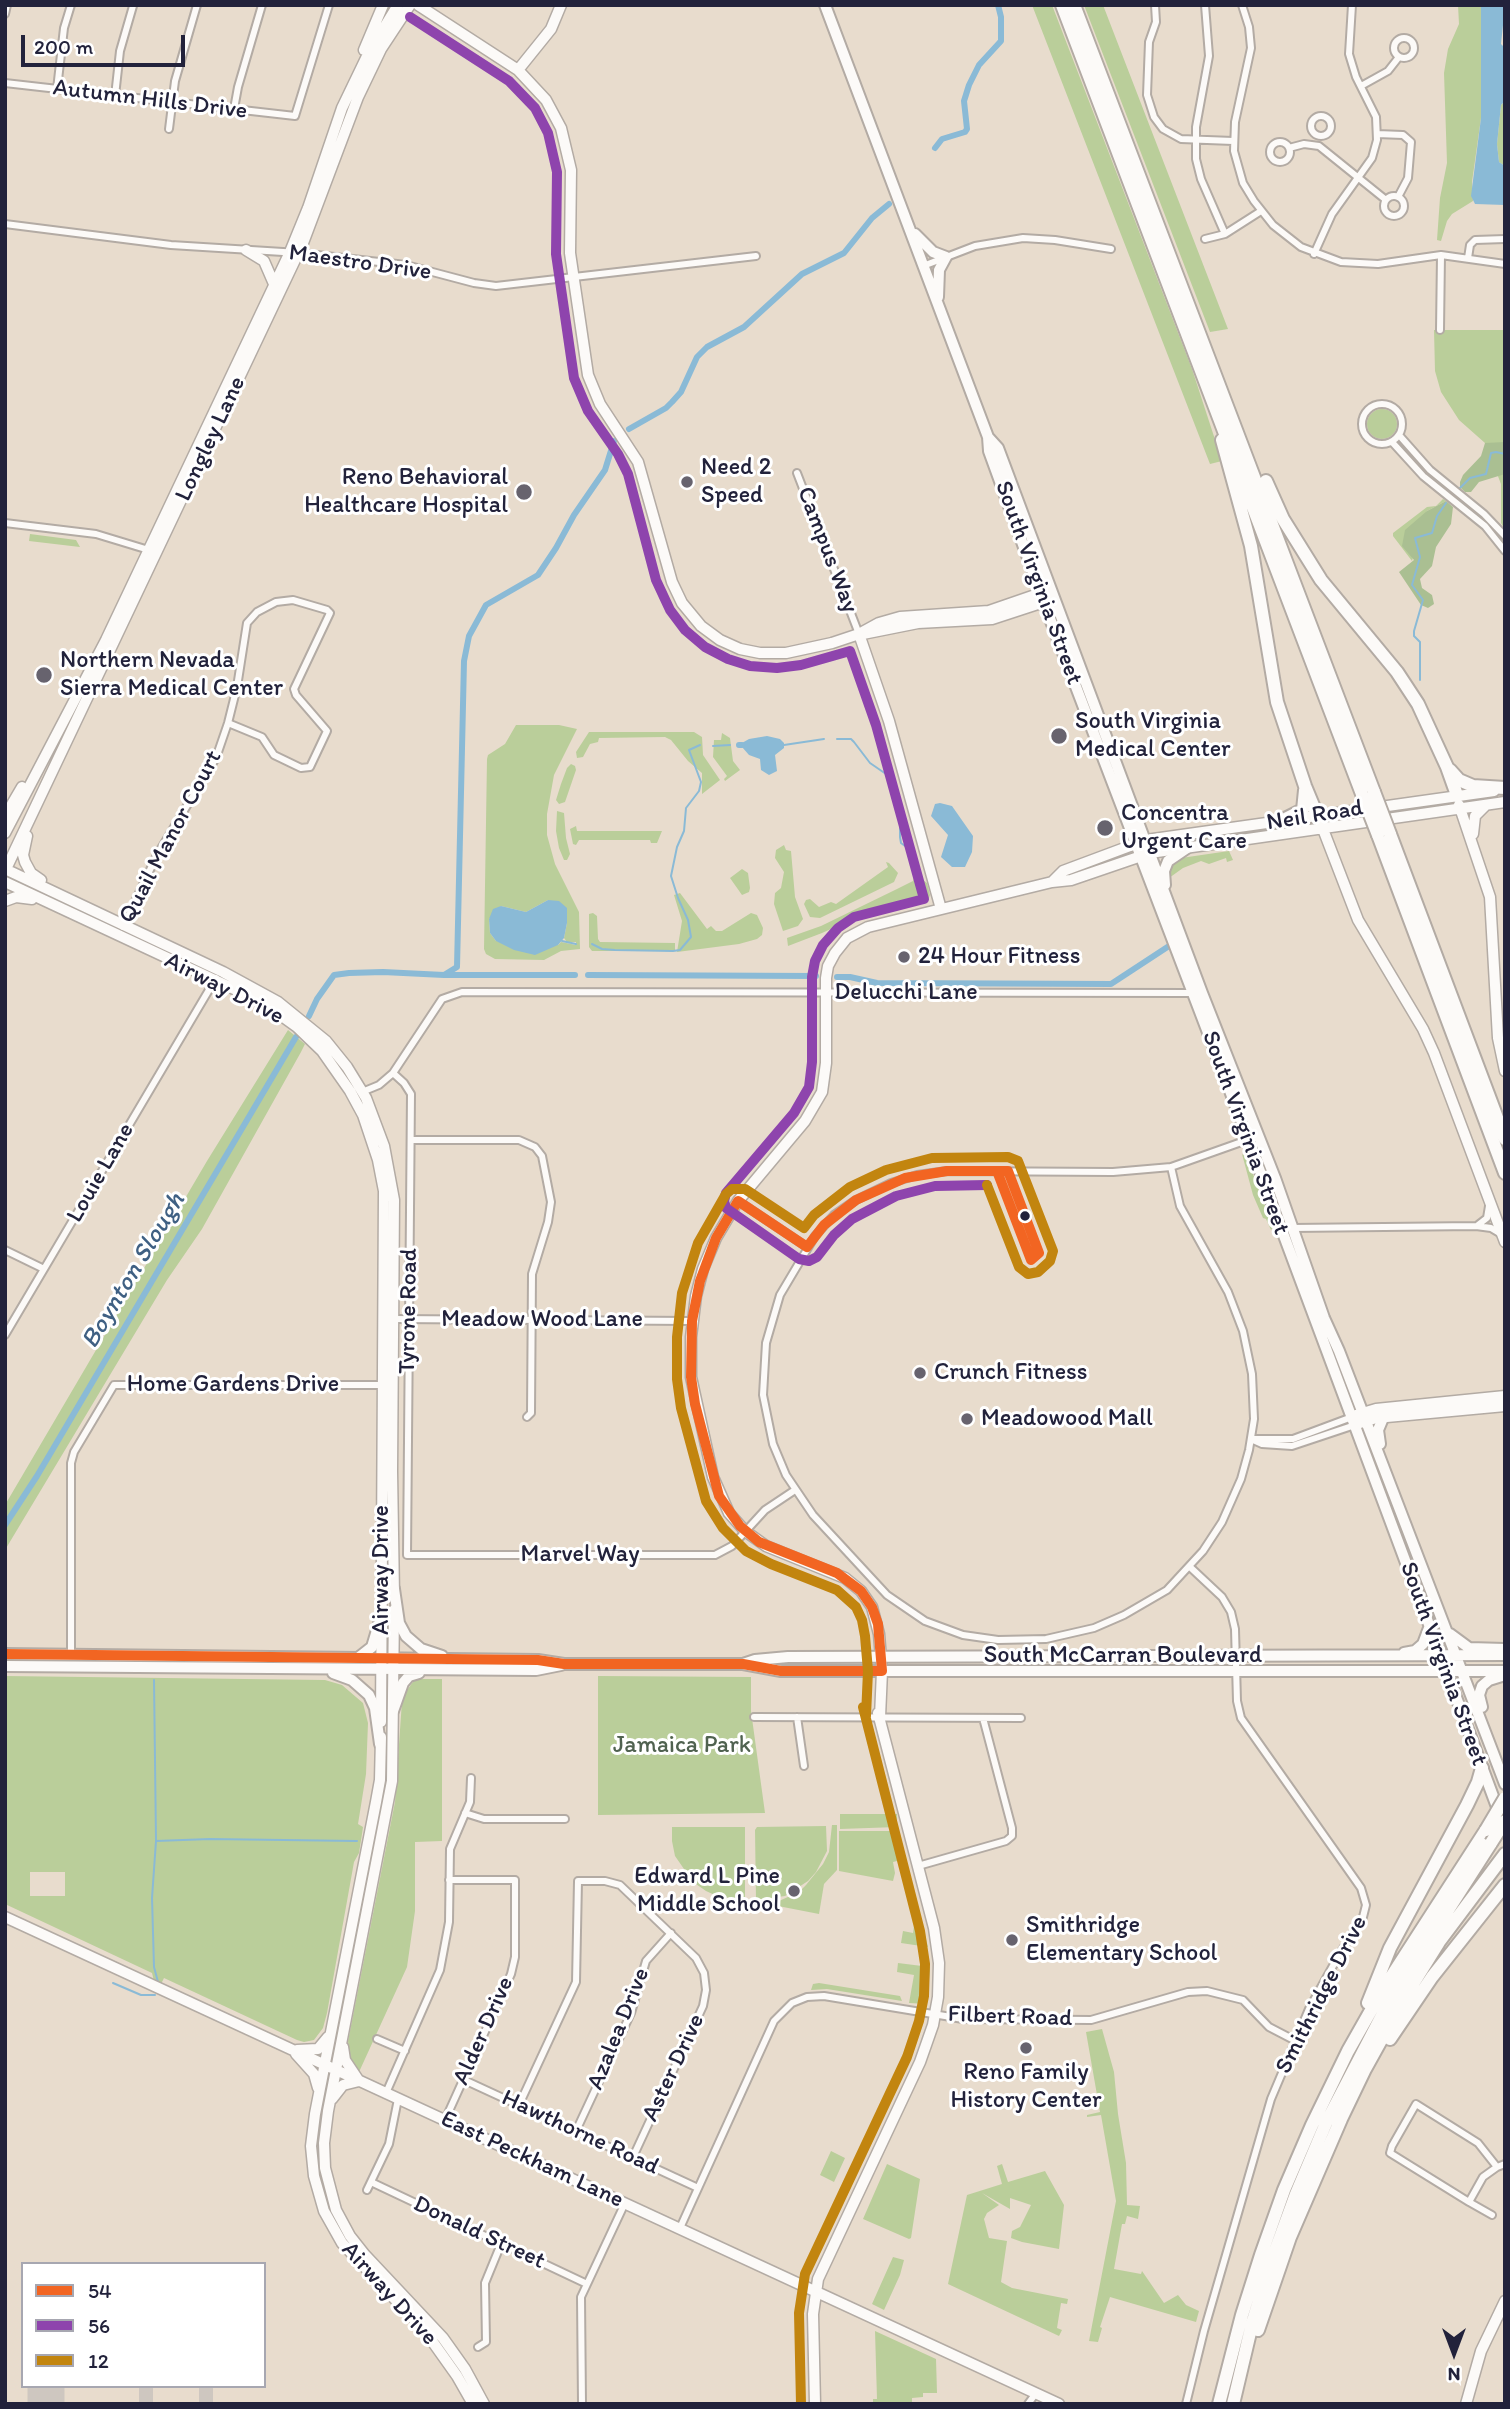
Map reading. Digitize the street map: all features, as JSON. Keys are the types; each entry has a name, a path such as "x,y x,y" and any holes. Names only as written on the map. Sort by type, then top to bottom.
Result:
{"highway":[{"path":"1062,5 1230,428 1251,446 1297,544 1335,600 1407,686 1427,720 1457,795"},
{"path":"1074,5 1368,793 1505,1139"},
{"path":"1230,428 1222,439 1251,546 1277,702 1317,815"},
{"path":"1447,767 1459,780 1473,786 1505,789"},
{"path":"1281,821 1303,810 1305,786"},
{"path":"1384,834 1505,1173"},
{"path":"1349,2051 1390,1948 1467,1805 1482,1768"},
{"path":"1219,2404 1242,2315 1271,2227 1312,2125 1349,2051 1393,1973 1505,1798"},
{"path":"1233,2404 1259,2298 1283,2229 1335,2103 1389,2002 1505,1821"},
{"path":"1243,2358 1258,2330 1290,2237 1359,2080 1394,2015 1439,1942 1485,1877 1505,1854"},
{"path":"1322,2162 1351,2104 1401,2022 1505,1885"},
{"path":"1488,1906 1505,1891"}],"main road":[{"path":"352,88 383,5"},
{"name":"Longley Lane","path":"5,833 153,551 294,253 335,128 352,88 369,52 398,5"},
{"name":"Longley Lane","path":"6,870 274,284 313,222 358,97 381,49 410,5"},
{"path":"418,5 519,70 551,108 561,128 568,152 572,184 570,240 573,279 590,382 600,404 638,461 672,582 690,614 707,631 740,649 757,653 799,651 859,634 879,623 900,617 989,611 1048,595"},
{"path":"519,70 551,29 561,5"},
{"name":"South Virginia Street","path":"825,5 988,437 989,451 1048,595 1359,1419 1384,1468 1505,1784"},
{"path":"909,228 929,249 946,257 938,275 938,304"},
{"path":"246,250 264,261 274,284"},
{"name":"Campus Way","path":"859,634 888,718 941,909"},
{"path":"5,816 24,784 36,771"},
{"name":"Neil Road","path":"1052,882 1063,871 1140,842 1505,789"},
{"path":"1457,795 1490,897 1498,1038 1505,1071"},
{"name":"Neil Road","path":"815,2404 815,2291 830,2252 920,2062 936,2015 939,1989 938,1951 877,1705 879,1634 875,1615 853,1583 830,1570 772,1549 745,1531 724,1506 711,1469 692,1390 690,1350 692,1321 703,1269 718,1234 738,1201 805,1121 822,1092 826,1063 828,966 847,938 868,926 1076,878 1145,854 1505,802"},
{"path":"1478,858 1472,825 1477,812 1486,805"},
{"path":"36,808 24,847 23,855 27,867 36,877 85,901 99,913"},
{"path":"1317,815 1358,920 1423,1029 1434,1053 1504,1239"},
{"path":"1166,894 1166,865 1171,858 1187,848"},
{"name":"South Virginia Street","path":"1145,854 1166,894 1197,993"},
{"name":"Airway Drive","path":"6,870 124,925 217,976 297,1027 322,1051 356,1101 374,1145 384,1191 381,1617 393,1711 390,1793 329,2106 324,2155 327,2180 343,2224 358,2247 438,2332 465,2369 484,2404"},
{"name":"Airway Drive","path":"5,882 119,936 262,992 301,1019 337,1054 362,1092 379,1129 393,1189 394,1589 380,1744 380,1780 312,2132 312,2162 318,2194 331,2226 352,2256 425,2331 473,2404"},
{"path":"5,901 22,897 58,907"},
{"path":"322,1051 336,1061 355,1089 362,1092"},
{"name":"South Virginia Street","path":"1253,1138 1292,1228 1324,1318 1339,1351 1429,1628 1505,1829"},
{"path":"383,1385 387,1366 388,1325 393,1319 387,1312 388,1273 384,1254"},
{"path":"1359,1419 1505,1396"},
{"path":"1359,1419 1505,1406"},
{"path":"1383,1418 1378,1430 1384,1468"},
{"path":"394,1589 400,1623 410,1641 429,1652 458,1660"},
{"path":"355,1659 372,1647 381,1617"},
{"path":"1390,1656 1420,1648 1429,1628"},
{"path":"1447,1631 1458,1643 1469,1648 1505,1652"},
{"name":"South McCarran Boulevard","path":"743,1664 766,1658 1457,1656 1505,1652"},
{"name":"South McCarran Boulevard","path":"5,1654 355,1659 428,1670 536,1670 564,1664"},
{"path":"5,1663 60,1661 71,1656"},
{"name":"South McCarran Boulevard","path":"5,1663 313,1669 458,1660 538,1660 564,1664 743,1664 781,1671 1505,1673"},
{"path":"313,1669 344,1676 364,1689 375,1708 380,1744"},
{"path":"393,1711 398,1693 406,1679 428,1670"},
{"path":"1490,1744 1480,1691 1489,1680 1505,1673"},
{"name":"East Peckham Lane","path":"5,1917 1059,2404"},
{"path":"291,2050 318,2049 331,2030"},
{"path":"329,2106 335,2092 343,2085 359,2081 344,2057 343,2031"},
{"path":"291,2050 314,2074 319,2093"},
{"path":"1466,2404 1482,2351 1505,2301"}],"street":[{"path":"5,14 7,5"},
{"path":"57,89 64,28 71,5"},
{"path":"169,129 178,68 197,5"},
{"path":"234,109 236,92 262,5"},
{"name":"Autumn Hills Drive","path":"5,83 295,116 329,5"},
{"path":"1155,5 1156,22 1149,42 1147,95 1150,110 1157,123 1169,134 1181,139 1233,141"},
{"path":"1205,5 1209,56 1195,141 1198,169 1225,234"},
{"path":"1242,5 1251,48 1233,141 1236,162 1243,183 1261,211 1280,232 1314,254 1341,262 1366,264 1441,255 1505,264"},
{"path":"1314,254 1332,214 1372,158 1377,134 1373,108 1351,65 1349,54 1352,5"},
{"path":"115,96 120,51 133,6"},
{"path":"1361,86 1388,71 1399,57"},
{"path":"1377,134 1403,135 1411,142 1410,172 1398,197"},
{"path":"1315,145 1318,136"},
{"path":"1289,148 1304,144 1315,145 1387,200"},
{"path":"1393,196 1398,197 1403,202 1404,209 1395,216 1385,211 1387,200 1393,196"},
{"path":"1205,239 1225,234 1261,211"},
{"name":"Maestro Drive","path":"5,224 170,245 294,253 415,266 488,285 573,279 756,256"},
{"path":"923,266 991,242 1023,238 1111,249"},
{"path":"1468,258 1470,245 1475,240 1505,239"},
{"path":"1440,330 1441,255"},
{"path":"1380,404 1394,407 1403,423 1399,435 1392,442 1382,444 1374,443 1365,436 1362,423 1369,408 1380,404"},
{"path":"1399,435 1430,470 1484,514 1505,536"},
{"path":"1392,442 1423,476 1492,533 1505,551"},
{"name":"Campus Way","path":"797,473 859,634"},
{"path":"5,523 96,534 153,551"},
{"name":"Quail Manor Court","path":"119,936 157,855 210,771 228,723 247,624 257,612 276,601 293,600 330,613 294,689 296,695 327,731 310,767 301,768 274,755 262,737 228,723"},
{"name":"Louie Lane","path":"5,1335 217,976"},
{"name":"Delucchi Lane","path":"393,1073 442,999 461,992 1197,993"},
{"path":"362,1092 379,1085 393,1073"},
{"name":"Tyrone Road","path":"393,1073 411,1094 407,1555"},
{"path":"1171,1167 1180,1206 1225,1285 1242,1331 1254,1388 1251,1439 1244,1471 1228,1510 1209,1543 1170,1587 1124,1615 1094,1628 1060,1637 998,1640 967,1636 924,1620 887,1595 813,1515 794,1490 779,1460 768,1428 763,1395 766,1343 774,1311 788,1279 807,1247 824,1225 844,1207 891,1183 917,1175 947,1171 1113,1172 1171,1167 1253,1138"},
{"path":"411,1140 519,1140 530,1143 539,1151 551,1202 548,1222 532,1273 531,1413 527,1417"},
{"path":"1476,1226 1487,1218 1490,1209 1488,1198"},
{"path":"738,1201 807,1247"},
{"path":"1292,1228 1476,1226 1496,1230 1504,1239"},
{"path":"5,1250 44,1269"},
{"name":"Meadow Wood Lane","path":"393,1319 692,1321"},
{"name":"Home Gardens Drive","path":"71,1656 71,1463 74,1452 114,1385 383,1385"},
{"path":"1251,1439 1293,1439 1359,1419"},
{"name":"Marvel Way","path":"407,1555 715,1555 732,1546 765,1510 794,1490"},
{"name":"Smithridge Drive","path":"1186,2404 1203,2331 1261,2129 1294,2040 1322,1984 1363,1917 1366,1899 1361,1888 1244,1725 1238,1709 1233,1620 1227,1604 1190,1567"},
{"path":"754,1717 1021,1718"},
{"path":"797,1717 804,1766"},
{"path":"918,1866 1006,1841 1012,1836 983,1718"},
{"path":"386,2094 435,1985 444,1954 449,1922 450,1850 471,1794 471,1779"},
{"path":"465,1813 484,1819 565,1819"},
{"name":"Alder Drive","path":"445,2120 513,1966 515,1880 449,1880"},
{"name":"Aster Drive","path":"519,2105 576,1982 578,1881 605,1881 620,1885 671,1933 700,1965 706,1982 705,1998 633,2158"},
{"name":"Azalea Drive","path":"576,2131 631,2013 646,1961 671,1933"},
{"name":"Filbert Road","path":"680,2228 774,2021 792,2003 807,1997 824,1996 963,2019 1091,2020 1188,1992 1207,1991 1243,2000 1269,2027 1294,2040"},
{"path":"377,2039 405,2051"},
{"name":"Hawthorne Road","path":"462,2079 698,2188"},
{"path":"367,2190 389,2144 398,2099"},
{"path":"1469,2202 1483,2177 1501,2165 1478,2143 1416,2104 1390,2153 1469,2202 1492,2215"},
{"name":"Donald Street","path":"371,2182 587,2284"},
{"path":"582,2404 579,2306 625,2203"},
{"path":"478,2347 486,2342 485,2283 501,2244"},
{"path":"1028,2404 1036,2393"}],"green space":[{"path":"1032,5 1052,5 1192,369 1222,461 1210,464"},
{"path":"1084,5 1103,5 1228,329 1210,332"},
{"path":"1458,5 1481,5 1481,118 1472,182 1473,201 1452,214 1441,241 1437,240 1440,198 1447,163 1444,73 1448,49 1459,24"},
{"path":"1505,101 1505,166 1499,162 1497,144 1501,105"},
{"path":"1434,330 1505,330 1505,530 1501,523 1501,484 1485,443 1459,420 1441,392 1435,371"},
{"path":"1382,409 1393,413 1397,424 1393,435 1382,439 1371,435 1367,424 1371,413"},
{"path":"1505,442 1505,474 1479,482 1471,492 1465,492 1460,487 1460,482 1481,456 1485,443"},
{"path":"1443,499 1446,501 1427,511 1412,561 1393,533 1427,507 1436,506"},
{"path":"1446,501 1453,507 1451,524 1436,547 1432,566 1420,579 1422,588 1432,595 1434,604 1428,608 1421,605 1399,572 1414,560 1402,546 1405,530 1427,511"},
{"path":"30,534 76,540 80,547 29,541"},
{"path":"516,725 559,725 577,729 554,775 547,814 547,835 555,864 579,912 580,949 561,951 544,960 495,959 486,954 484,949 487,759 488,755 505,744","holes":["548,900 567,923 564,938 567,942 576,942 576,945 561,942 558,945 496,941 490,933 489,919 501,906 526,912"]},
{"path":"589,732 694,732 702,737 703,755 720,780 702,794 702,773 665,737 599,738 598,742 590,744 583,757 577,758 576,752"},
{"path":"722,733 730,738 733,761 740,770 725,781 727,776 713,757 714,740 721,740"},
{"path":"571,764 576,770 565,802 559,804 556,800 567,768"},
{"path":"557,811 564,813 570,854 567,860 564,860 559,848"},
{"path":"576,826 577,831 662,831 657,843 651,843 650,840 579,840 576,845 573,844 570,829"},
{"path":"784,845 786,850 791,851 795,897 803,919 798,926 783,931 774,904 775,893 781,888 784,872 775,858 776,850"},
{"path":"1229,851 1233,860 1227,862 1226,858 1209,864 1201,861 1183,868 1169,878 1170,868 1181,858"},
{"path":"886,862 898,873 894,882 820,918 810,917 804,904 806,900 810,899 819,907 831,902 836,904 888,867"},
{"path":"742,869 748,873 750,888 749,892 742,895 730,878"},
{"path":"915,874 927,883 930,895 928,901 913,901 868,912 788,946 787,938 821,926 913,881"},
{"path":"680,893 707,929 711,926 716,931 722,931 751,913 757,915 763,928 762,935 739,944 677,952 682,921 674,895"},
{"path":"589,914 597,916 600,942 675,943 675,951 592,951 589,947"},
{"path":"288,1030 305,1044 301,1052 202,1229 167,1280 5,1550 5,1505 207,1161"},
{"path":"1242,1154 1247,1158 1273,1227 1271,1230 1253,1195"},
{"path":"5,1676 325,1680 342,1685 363,1703 368,1723 366,1774 358,1824 363,1827 362,1834 359,1853 354,1862 327,2013 323,2028 314,2040 297,2040 164,1978 161,1984 154,1981 152,1973 5,1904","holes":["30,1872 65,1872 65,1896 30,1896"]},
{"name":"Jamaica Park","path":"598,1676 751,1677 751,1711 765,1813 598,1815"},
{"path":"415,1679 442,1679 442,1841 415,1842 415,1911 407,1967 359,2072 349,2054 348,2041 395,1802 402,1701"},
{"path":"840,1814 897,1814 897,1827 840,1829"},
{"path":"832,1825 837,1825 837,1870 824,1884 819,1914 778,1906 779,1901 799,1892 823,1864 829,1852"},
{"path":"826,1826 827,1851 808,1881 785,1896 756,1900 757,1827"},
{"path":"672,1827 745,1827 745,1899 719,1897 693,1882 675,1856"},
{"path":"839,1831 897,1831 897,1861 893,1862 893,1881 839,1871"},
{"path":"922,1923 928,1947 901,1943 903,1931 913,1933 914,1926"},
{"path":"898,1963 930,1967 927,2004 909,2003 914,1975 897,1972"},
{"path":"813,1984 900,1996 902,2001 827,1989 811,1990"},
{"path":"1102,2029 1114,2072 1126,2163 1127,2205 1140,2206 1138,2219 1127,2216 1125,2224 1122,2224 1114,2269 1141,2274 1142,2271 1164,2303 1178,2295 1186,2305 1199,2311 1196,2322 1110,2297 1098,2342 1089,2341 1116,2201 1101,2115 1087,2117 1100,2112 1086,2032"},
{"path":"831,2151 845,2158 834,2182 820,2175"},
{"path":"887,2164 920,2179 909,2239 863,2219"},
{"path":"1002,2164 1008,2182 1045,2171 1064,2205 1059,2249 1011,2238 1012,2231 1020,2227 1031,2205 1010,2198 1010,2209 982,2193 999,2205 987,2213 984,2219 989,2238 1007,2241 1001,2282 1012,2288 1068,2299 1067,2304 1061,2303 1057,2328 1062,2330 1059,2336 948,2284 967,2195 1002,2184 997,2166"},
{"path":"893,2257 904,2260 884,2310 872,2304"},
{"path":"875,2331 936,2359 937,2393 923,2393 923,2397 912,2398 912,2404 873,2404 873,2399 877,2399"}],"water":[{"path":"1481,5 1505,6 1501,44 1505,48 1505,101 1501,105 1497,144 1499,162 1505,166 1505,205 1475,204 1471,196 1481,118"},
{"path":"767,736 780,739 784,743 784,748 775,755 777,771 769,775 761,770 760,759 749,755 742,747 742,743 749,739"},
{"path":"935,804 952,806 973,836 972,852 965,867 952,867 941,857 948,835 931,816"},
{"path":"548,900 559,901 567,908 564,938 558,945 535,955 514,950 496,941 490,933 489,919 493,909 501,906 526,912"}],"waterway":[{"path":"935,148 942,139 967,129 964,101 969,85 979,65 1001,41 998,5"},
{"path":"629,429 672,402 681,392 697,357 707,347 744,327 802,274 844,253 872,218 889,204"},
{"path":"309,1016 334,975 383,972 444,975 457,967 464,661 469,636 486,605 538,575 605,470 614,441"},
{"path":"1460,488 1470,478 1486,474 1491,453 1505,454"},
{"path":"1420,680 1420,642 1414,636 1414,631 1423,600 1412,585 1420,557 1415,538 1432,533 1437,516 1446,503"},
{"path":"784,745 824,739"},
{"path":"837,739 851,739 870,763 895,783 897,798"},
{"path":"592,944 602,949 673,951 680,950 691,937 688,920 671,876 677,847 684,831 686,808 699,791 701,782 689,750 700,745"},
{"path":"713,746 730,745"},
{"path":"897,806 901,843 905,846"},
{"path":"562,941 576,944"},
{"path":"837,977 877,983 1111,984 1169,946"},
{"path":"446,975 575,975"},
{"path":"588,975 816,976"},
{"name":"Boynton Slough","path":"5,1525 37,1476 296,1037"},
{"path":"154,1680 156,1841 152,1898 154,1967 158,1982"},
{"path":"156,1841 357,1841"},
{"path":"113,1983 141,1995 155,1995"}],"taxiway":[{"path":"146,2388 146,2404"},
{"path":"206,2388 206,2404"}],"runway":[{"path":"46,2388 46,2404"}],"transit line":[{"name":"56","path":"410,17 509,81 535,108 548,133 557,172 556,254 574,378 588,411 618,454 628,474 656,580 670,610 685,630 705,647 728,659 750,666 777,668 801,665 850,651 876,725 924,899 854,917 838,928 823,945 815,961 812,977 812,1062 809,1087 794,1113 726,1193 726,1208 799,1259 809,1261 817,1257 834,1235 852,1219 896,1196 935,1186 987,1185"},
{"name":"12","path":"866,1716 868,1671 865,1636 856,1607 837,1590 771,1564 746,1551 723,1528 706,1501 681,1408 677,1379 677,1337 682,1293 698,1243 726,1194 732,1189 745,1189 804,1228 814,1215 850,1187 886,1170 932,1158 1008,1157 1018,1161 1053,1251 1050,1261 1038,1272 1028,1274 1019,1267 987,1185"},
{"name":"54","path":"5,1654 538,1660 564,1664 743,1664 781,1671 882,1671 878,1624 872,1607 861,1591 837,1573 759,1542 740,1526 719,1496 695,1404 691,1377 692,1321 700,1281 716,1238 738,1201 807,1247 824,1225 856,1200 905,1178 947,1171 997,1171"},
{"name":"54","path":"997,1171 1008,1171 1039,1253 1031,1260 997,1171"},
{"name":"12","path":"801,2404 799,2313 805,2274 907,2057 924,1996 925,1964 920,1931 863,1707"}],"place":[{"name":"Need 2 Speed","path":"687,482"},
{"name":"Reno Behavioral Healthcare Hospital","path":"524,492"},
{"name":"Northern Nevada Sierra Medical Center","path":"44,675"},
{"name":"South Virginia Medical Center","path":"1059,736"},
{"name":"Concentra Urgent Care","path":"1105,828"},
{"name":"24 Hour Fitness","path":"904,957"},
{"name":"Crunch Fitness","path":"920,1373"},
{"name":"Meadowood Mall","path":"967,1419"},
{"name":"Edward L Pine Middle School","path":"794,1891"},
{"name":"Smithridge Elementary School","path":"1012,1940"},
{"name":"Reno Family History Center","path":"1026,2048"}]}
